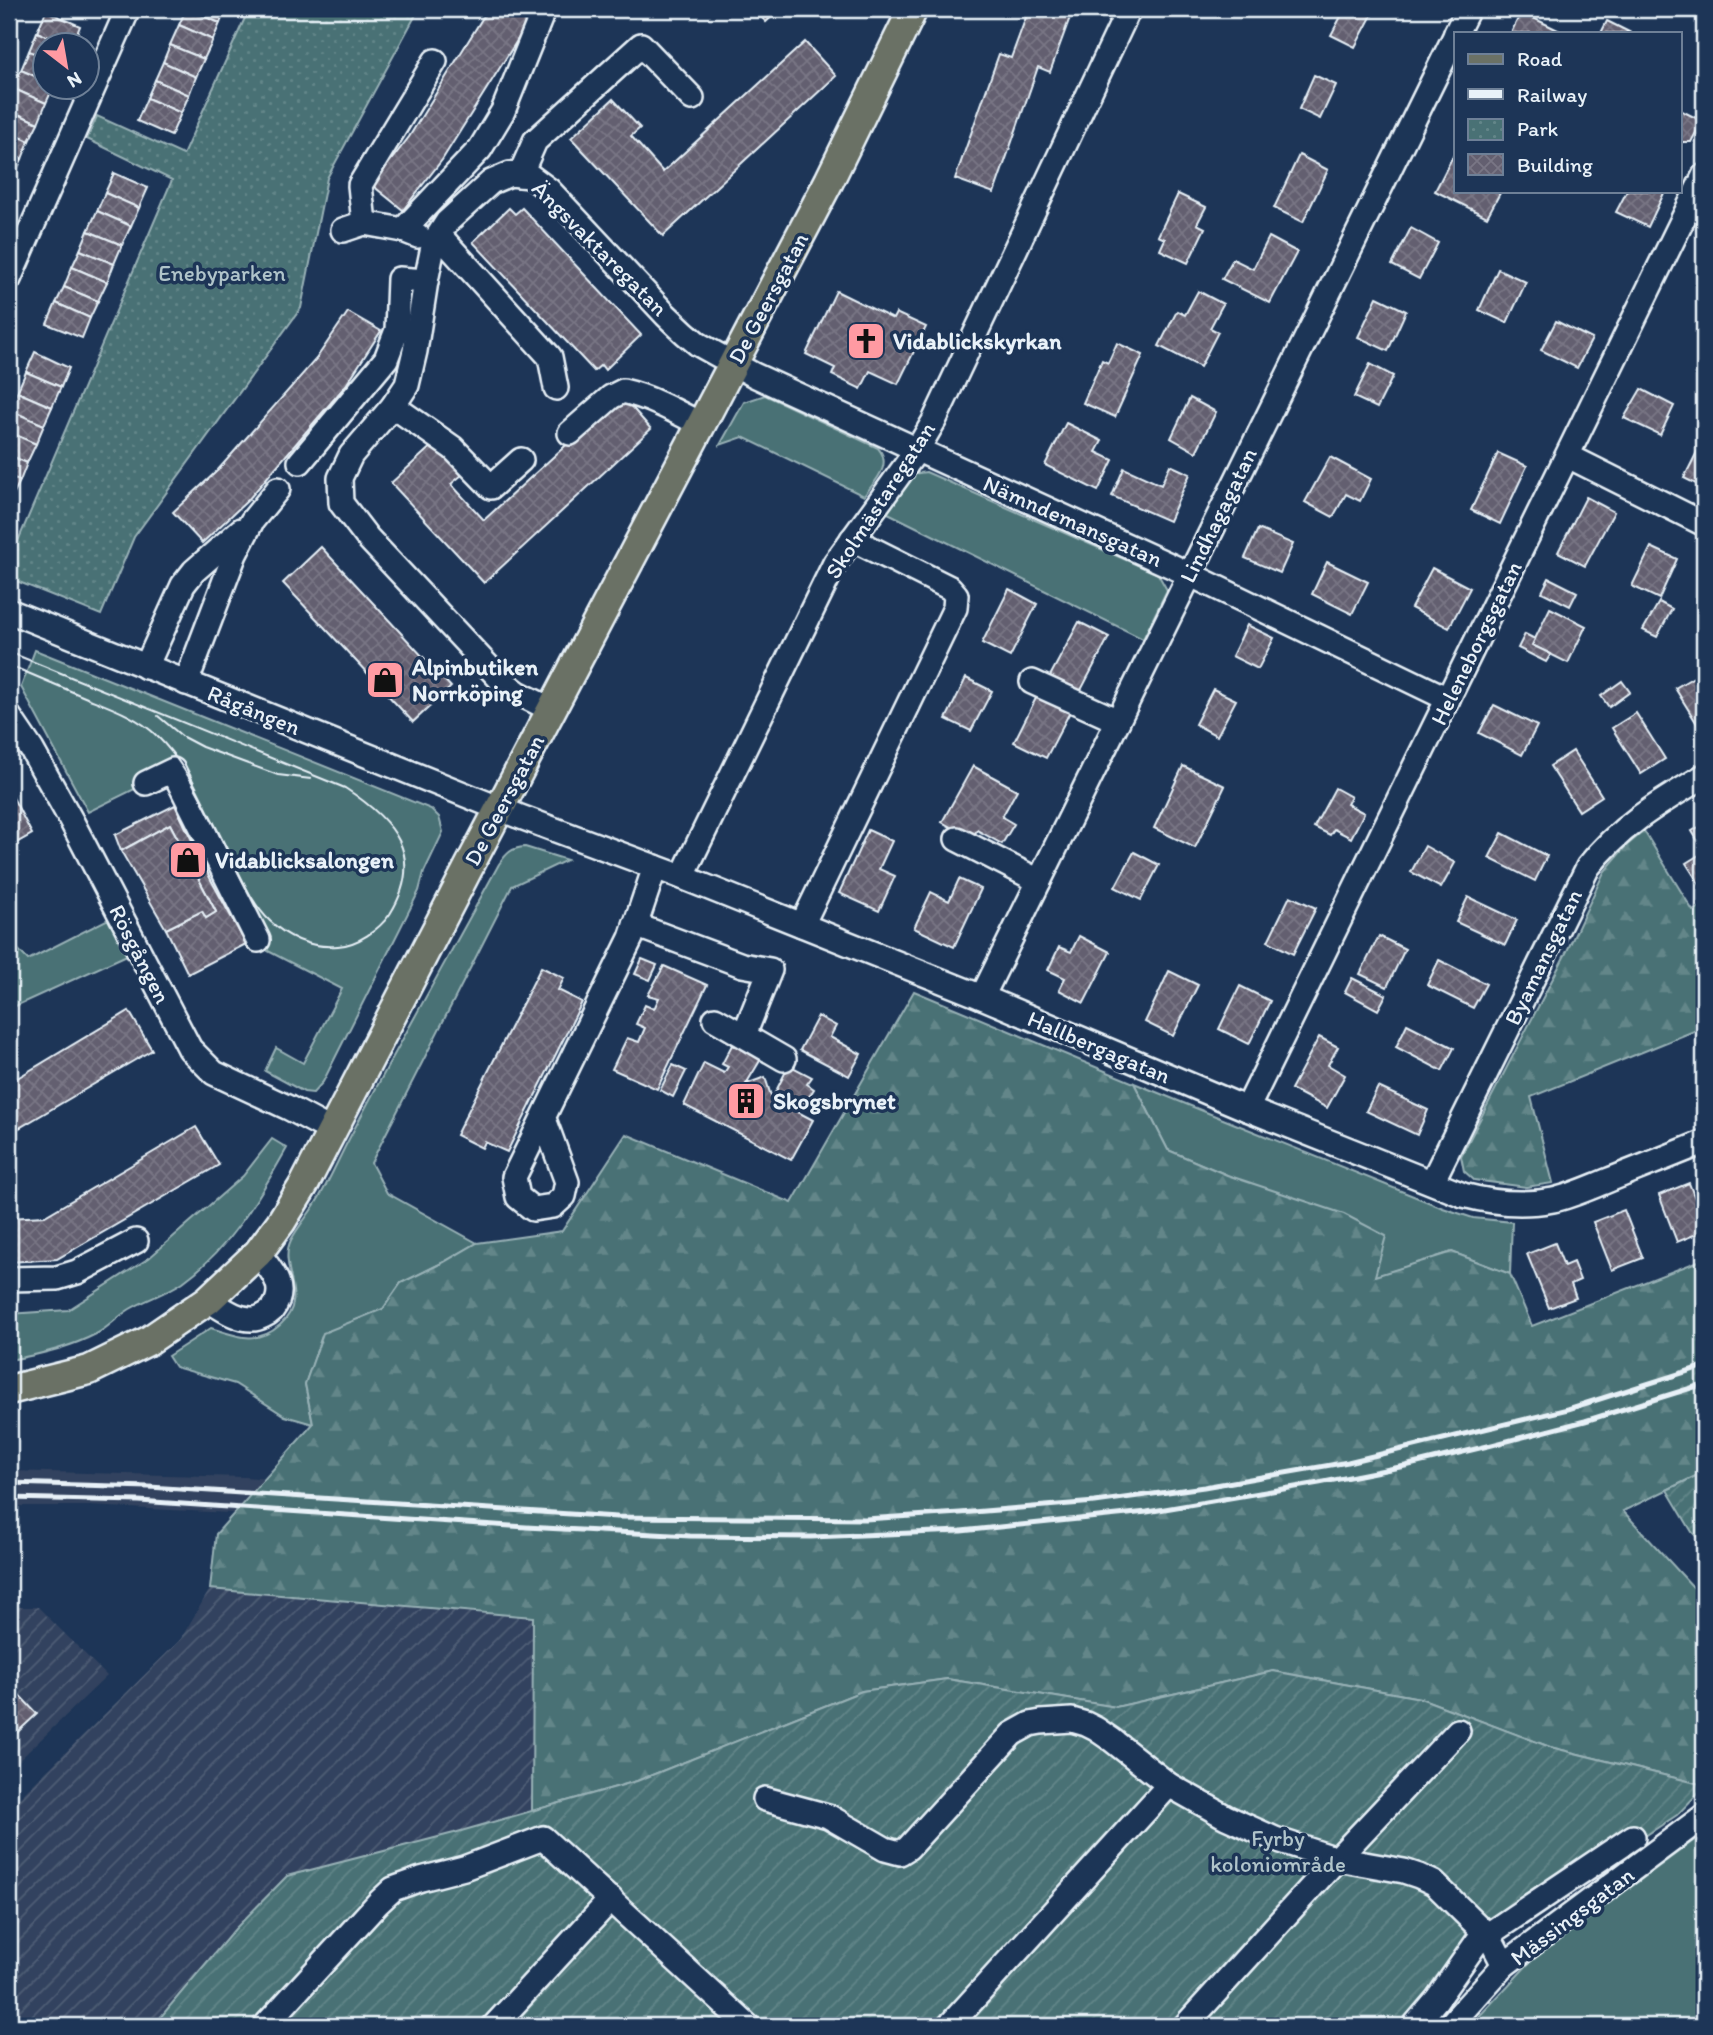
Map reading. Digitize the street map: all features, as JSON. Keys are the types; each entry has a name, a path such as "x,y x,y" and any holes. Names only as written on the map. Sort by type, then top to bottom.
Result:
{"main road":[{"name":"De Geersgatan","path":"9,1390 89,1370 148,1341 208,1300 258,1253 281,1223 305,1183 734,364 829,181 913,9"}],"street":[{"path":"9,279 128,9"},
{"path":"403,230 480,149 503,111 544,9"},
{"name":"Skolmästaregatan","path":"682,877 829,576 852,539 917,450 934,421 1129,9"},
{"name":"Lindhagagatan","path":"1457,32 1468,9"},
{"name":"Lindhagagatan","path":"982,997 1454,38"},
{"path":"520,175 535,141 641,45 692,98"},
{"path":"435,61 360,185 354,227 403,230 436,238 550,357 556,387"},
{"name":"Ängsvaktaregatan","path":"552,710 518,693 501,680 367,537 341,503 340,478 351,455 393,406 407,385 436,238 447,222 491,182 510,174 530,176 549,190 685,333 698,344 734,364"},
{"name":"Heleneborgsgatan","path":"1247,1110 1568,456 1699,200 1704,176"},
{"path":"300,462 386,359 397,330 400,279 426,281"},
{"path":"386,359 412,366"},
{"name":"Nämndemansgatan","path":"734,364 1189,574 1448,699"},
{"path":"570,433 611,397 623,391 702,425"},
{"path":"393,406 453,449 491,486 521,460"},
{"path":"1568,456 1704,524"},
{"path":"186,683 234,554 252,522 278,489"},
{"path":"146,667 183,584 194,571 252,522"},
{"path":"802,925 955,608 956,595 950,588 852,539"},
{"name":"Rågången","path":"9,611 500,808"},
{"path":"1032,682 1118,720"},
{"name":"Rösgången","path":"9,716 32,750 71,820 190,1049 214,1073 332,1131"},
{"path":"146,783 173,770 258,940"},
{"name":"Byamansgatan","path":"1432,1182 1588,867 1603,848 1641,814 1704,776"},
{"name":"Hallbergagatan","path":"500,808 682,877 982,997 1247,1110 1463,1195 1487,1201 1528,1203 1555,1200 1704,1142"},
{"path":"957,839 1039,881"},
{"path":"544,1119 631,937 655,867"},
{"path":"635,925 742,965 770,970 744,1035"},
{"path":"715,1019 784,1059"},
{"path":"9,1279 57,1278 76,1272 136,1241"},
{"path":"208,1300 238,1317 255,1320 270,1312 280,1296 278,1283 274,1273 258,1253"},
{"path":"765,1799 828,1816 885,1849 900,1853 908,1848 1012,1734 1030,1724 1072,1720 1096,1729 1169,1785 1226,1817 1275,1839 1337,1859 1404,1871 1434,1883 1486,1935 1499,1952 1504,1965"},
{"path":"1185,2026 1458,1731"},
{"path":"949,2026 1169,1785"},
{"name":"Mässingsgatan","path":"1449,2026 1504,1965 1704,1816"},
{"path":"1414,2026 1437,2000 1477,1942 1633,1837"},
{"path":"265,2026 393,1889 472,1866 543,1838 611,1899 734,2022"},
{"path":"494,2026 611,1899"}],"shaded area":[{"path":"9,1471 245,1477 394,1490 251,1514 89,1506 9,1506"},
{"path":"210,1589 533,1617 532,1811 454,1833 235,1929 153,2026 9,2026 9,1808 180,1640"},
{"path":"9,1607 38,1607 107,1676 9,1770"}],"green space":[{"name":"Enebyparken","path":"249,9 419,9 327,178 301,308 134,537 101,615 9,578 9,562 172,180 87,139 97,116 183,155"},
{"path":"765,395 878,448 884,461 883,467 864,496 743,437 720,445 744,402"},
{"path":"926,472 1158,574 1167,590 1143,639 886,512 912,474"},
{"path":"35,650 431,809 439,817 443,832 424,872 419,891 323,1082 313,1093 304,1092 265,1071 276,1048 303,1063 342,989 268,951 173,770 88,812 21,687"},
{"path":"1644,831 1693,911 1704,905 1704,1027 1531,1097 1553,1183 1526,1187 1474,1180 1464,1171 1461,1156 1567,951 1604,872 1625,847"},
{"path":"525,847 567,860 512,886 371,1163 387,1193 477,1243 401,1283 383,1309 323,1334 305,1384 313,1424 285,1416 235,1384 175,1367 168,1356 211,1328 238,1336 255,1337 280,1325 289,1314 293,1304 288,1261 291,1240 317,1202 499,864 510,852"},
{"path":"120,913 138,950 9,1009 9,940 28,960"},
{"path":"914,991 1134,1083 1168,1150 1227,1175 1344,1214 1386,1236 1375,1276 1452,1252 1510,1274 1532,1326 1704,1259 1704,1472 1623,1511 1704,1599 1704,1785 1550,1747 1420,1698 1273,1671 1116,1707 947,1679 862,1691 637,1781 532,1811 533,1617 210,1589 216,1534 313,1424 305,1384 323,1333 383,1309 401,1283 477,1243 562,1231 626,1134 792,1203"},
{"path":"1134,1083 1443,1208 1473,1218 1512,1222 1510,1274 1452,1252 1374,1277 1227,1175 1168,1150"},
{"path":"272,1139 287,1148 242,1221 200,1269 177,1286 130,1309 96,1334 53,1350 9,1360 9,1314 68,1310 149,1258 243,1176"},
{"path":"1704,1472 1704,1545 1692,1532 1667,1490"},
{"name":"Fyrby koloniområde","path":"1273,1671 1420,1698 1550,1747 1704,1787 1677,1815 1490,1938 1420,2026 153,2026 235,1929 287,1876 454,1833 637,1781 862,1691 947,1679 1116,1707"},
{"path":"1704,1833 1704,2026 1470,2026 1532,1960"}],"building":[{"path":"186,9 220,23 213,40 179,25"},
{"path":"188,9 226,9 220,23"},
{"path":"488,9 533,9 523,31 442,160 403,210 372,185 409,137"},
{"path":"754,9 780,9 766,22"},
{"path":"1029,9 1073,9 1050,72 1038,67 994,193 955,179 999,54 1011,58"},
{"path":"1345,9 1360,9 1372,15 1355,47 1331,35"},
{"path":"46,11 80,26 78,32 37,32"},
{"path":"1521,12 1562,32 1511,32"},
{"path":"1607,21 1629,32 1602,32"},
{"path":"179,25 213,40 204,59 170,45"},
{"path":"805,42 836,76 663,236 571,138 613,99 640,128 631,136 663,172"},
{"path":"170,45 204,59 196,77 163,62"},
{"path":"29,51 32,52 32,75 21,70"},
{"path":"163,62 196,77 189,95 155,80"},
{"path":"21,70 32,75 32,97 12,88"},
{"path":"1314,75 1336,85 1320,119 1299,109"},
{"path":"155,80 189,95 181,113 147,98"},
{"path":"12,88 32,97 32,102 46,103 38,123 9,110"},
{"path":"147,98 181,113 171,136 137,121"},
{"path":"9,110 38,123 29,141 9,132"},
{"path":"1682,111 1702,121 1691,142 1682,142"},
{"path":"9,132 29,141 22,159 9,153"},
{"path":"9,153 22,159 14,176 9,174"},
{"path":"1454,154 1454,192 1500,193 1487,217 1435,191"},
{"path":"1299,155 1328,170 1303,222 1274,208"},
{"path":"114,173 148,188 139,208 105,193"},
{"path":"1626,192 1665,192 1648,227 1616,212"},
{"path":"105,193 139,208 131,226 97,211"},
{"path":"1178,194 1206,207 1197,224 1205,228 1188,263 1160,250 1165,239 1158,236"},
{"path":"509,208 515,214 522,208 641,335 605,370 601,365 594,371 473,242"},
{"path":"97,211 131,226 122,245 88,231"},
{"path":"1411,228 1438,243 1419,279 1392,265"},
{"path":"88,231 122,245 114,264 80,250"},
{"path":"1269,237 1297,252 1270,303 1222,279 1233,259 1253,269"},
{"path":"80,250 114,264 107,282 72,267"},
{"path":"72,267 107,282 98,301 64,287"},
{"path":"1498,269 1526,282 1507,323 1479,310"},
{"path":"64,287 98,301 90,318 56,303"},
{"name":"Vidablickskyrkan","path":"836,291 893,319 896,313 926,327 898,384 870,371 861,389 832,375 835,368 806,354"},
{"path":"1198,291 1223,304 1210,328 1218,332 1200,367 1159,346 1177,311 1185,315"},
{"path":"1377,297 1406,311 1388,351 1358,337"},
{"path":"56,303 90,318 82,338 47,324"},
{"path":"348,312 381,331 346,385 248,500 202,543 173,512 217,471 316,359"},
{"path":"1556,321 1592,339 1577,368 1541,350"},
{"path":"1117,343 1143,355 1115,417 1083,403 1102,360 1108,363"},
{"path":"35,352 69,368 61,387 26,372"},
{"path":"1370,364 1393,376 1377,408 1354,397"},
{"path":"26,372 61,387 52,407 17,392"},
{"path":"1641,389 1674,406 1660,435 1624,418"},
{"path":"17,392 52,407 44,425 9,410"},
{"path":"621,395 651,429 484,583 391,483 434,444 462,475 451,484 484,520"},
{"path":"1190,398 1216,412 1196,452 1171,438"},
{"path":"9,410 44,425 36,444 9,432"},
{"path":"1066,423 1102,441 1096,452 1113,460 1098,491 1045,465"},
{"path":"9,432 36,444 27,463 9,455"},
{"path":"1704,438 1704,488 1684,478"},
{"path":"1498,453 1527,466 1500,524 1471,510"},
{"path":"9,455 27,463 20,481 9,476"},
{"path":"1330,457 1371,479 1360,501 1346,494 1333,517 1305,502"},
{"path":"1170,465 1190,474 1169,521 1112,496 1124,468 1161,485"},
{"path":"9,476 20,481 11,499 9,498"},
{"path":"1586,497 1614,512 1585,566 1558,552"},
{"path":"1258,529 1293,544 1280,573 1245,558"},
{"path":"321,547 451,687 413,722 283,583"},
{"path":"1651,547 1677,559 1659,599 1632,586"},
{"path":"1327,562 1368,582 1352,614 1312,594"},
{"path":"1432,568 1470,588 1449,628 1411,608"},
{"path":"1549,578 1577,592 1570,606 1542,592"},
{"path":"1009,589 1037,604 1010,657 982,643"},
{"path":"1659,602 1672,609 1657,637 1643,630"},
{"path":"1550,608 1586,626 1568,663 1532,645"},
{"path":"1079,622 1109,637 1080,692 1050,676"},
{"path":"1247,625 1274,638 1258,669 1232,656"},
{"path":"1525,634 1535,639 1532,645 1551,654 1546,662 1518,648"},
{"path":"1699,674 1704,682 1704,735 1675,688"},
{"path":"966,678 992,691 971,731 946,719"},
{"path":"1622,681 1630,692 1609,707 1601,696"},
{"path":"1213,689 1236,700 1217,736 1195,724"},
{"path":"1038,694 1071,710 1046,758 1014,742"},
{"path":"1494,705 1537,726 1522,755 1479,733"},
{"path":"1636,713 1665,759 1641,774 1612,728"},
{"path":"1573,751 1602,796 1579,811 1550,766"},
{"path":"973,766 1017,790 1002,817 1014,824 1002,844 977,830 972,839 942,822"},
{"path":"1183,766 1225,786 1195,848 1154,828"},
{"path":"1335,788 1351,797 1347,804 1364,813 1351,838 1334,829 1330,835 1314,827"},
{"path":"9,790 32,834 9,847"},
{"path":"175,805 246,944 188,974 166,929 202,911 206,918 216,912 170,824 121,851 115,835"},
{"path":"170,824 216,912 206,918 202,911 166,929 121,851"},
{"path":"1704,824 1704,851 1692,831"},
{"path":"868,830 892,841 879,869 895,876 879,911 839,893"},
{"path":"1502,833 1547,856 1535,881 1489,858"},
{"path":"1425,846 1455,863 1441,888 1411,872"},
{"path":"1134,852 1159,865 1141,900 1115,887"},
{"path":"1704,852 1704,887 1702,888 1686,863"},
{"path":"959,879 981,889 954,947 914,928 931,892 949,901"},
{"path":"1290,896 1316,908 1293,954 1268,941"},
{"path":"1468,897 1517,920 1505,945 1456,922"},
{"path":"1079,936 1110,952 1084,1003 1059,990 1065,978 1048,970 1059,947 1071,952"},
{"path":"1379,936 1405,949 1387,987 1360,974"},
{"path":"642,959 657,965 650,980 635,974"},
{"path":"1439,960 1486,984 1473,1008 1427,985"},
{"path":"664,966 707,985 657,1089 612,1069 627,1038 639,1042 645,1028 636,1024 645,1005 654,1009 659,998 648,995"},
{"path":"541,967 564,978 558,990 582,1002 507,1152 485,1142 482,1148 456,1135"},
{"path":"1169,971 1198,985 1173,1036 1145,1022"},
{"path":"1352,978 1386,995 1378,1010 1345,992"},
{"path":"1240,986 1270,1001 1249,1044 1219,1029"},
{"path":"129,1011 152,1050 9,1134 9,1083"},
{"path":"818,1016 836,1026 830,1037 861,1054 849,1076 800,1050"},
{"path":"1407,1024 1454,1048 1442,1071 1396,1047"},
{"path":"1319,1037 1338,1047 1328,1065 1345,1075 1327,1108 1291,1089"},
{"name":"Skogsbrynet","path":"740,1039 764,1054 746,1084 765,1077 772,1099 789,1065 812,1077 807,1084 814,1089 803,1106 798,1103 794,1110 813,1120 791,1160 684,1105 704,1063 724,1073 728,1067 722,1064 732,1045 737,1047"},
{"path":"673,1065 686,1071 673,1097 660,1090"},
{"path":"1378,1087 1428,1110 1417,1135 1366,1111"},
{"path":"196,1127 219,1165 57,1259 9,1262 9,1218 45,1216"},
{"path":"1689,1183 1704,1222 1704,1231 1677,1242 1659,1195"},
{"path":"1624,1210 1643,1258 1612,1270 1593,1222"},
{"path":"1555,1243 1564,1266 1573,1262 1580,1280 1571,1284 1576,1298 1549,1308 1527,1254"},
{"path":"9,1684 37,1714 9,1740"}],"tram line":[{"path":"9,652 345,788 378,813 399,841 405,857 405,874 390,914 367,936 345,945 310,944 285,933 270,921 255,903 191,781 157,736 142,723 124,714 9,665"},
{"path":"158,716 183,737 202,747 278,775 311,779"}],"railway":[{"path":"9,1483 149,1487 617,1517 865,1519 960,1513 1095,1502 1204,1487 1348,1462 1568,1409 1704,1366"},
{"path":"9,1498 139,1501 690,1536 811,1537 961,1531 1147,1512 1405,1466 1585,1421 1704,1384"}],"place":[{"name":"Vidablickskyrkan","path":"866,341"},
{"name":"Alpinbutiken Norrköping","path":"385,680"},
{"name":"Vidablicksalongen","path":"188,860"},
{"name":"Skogsbrynet","path":"746,1101"}]}
